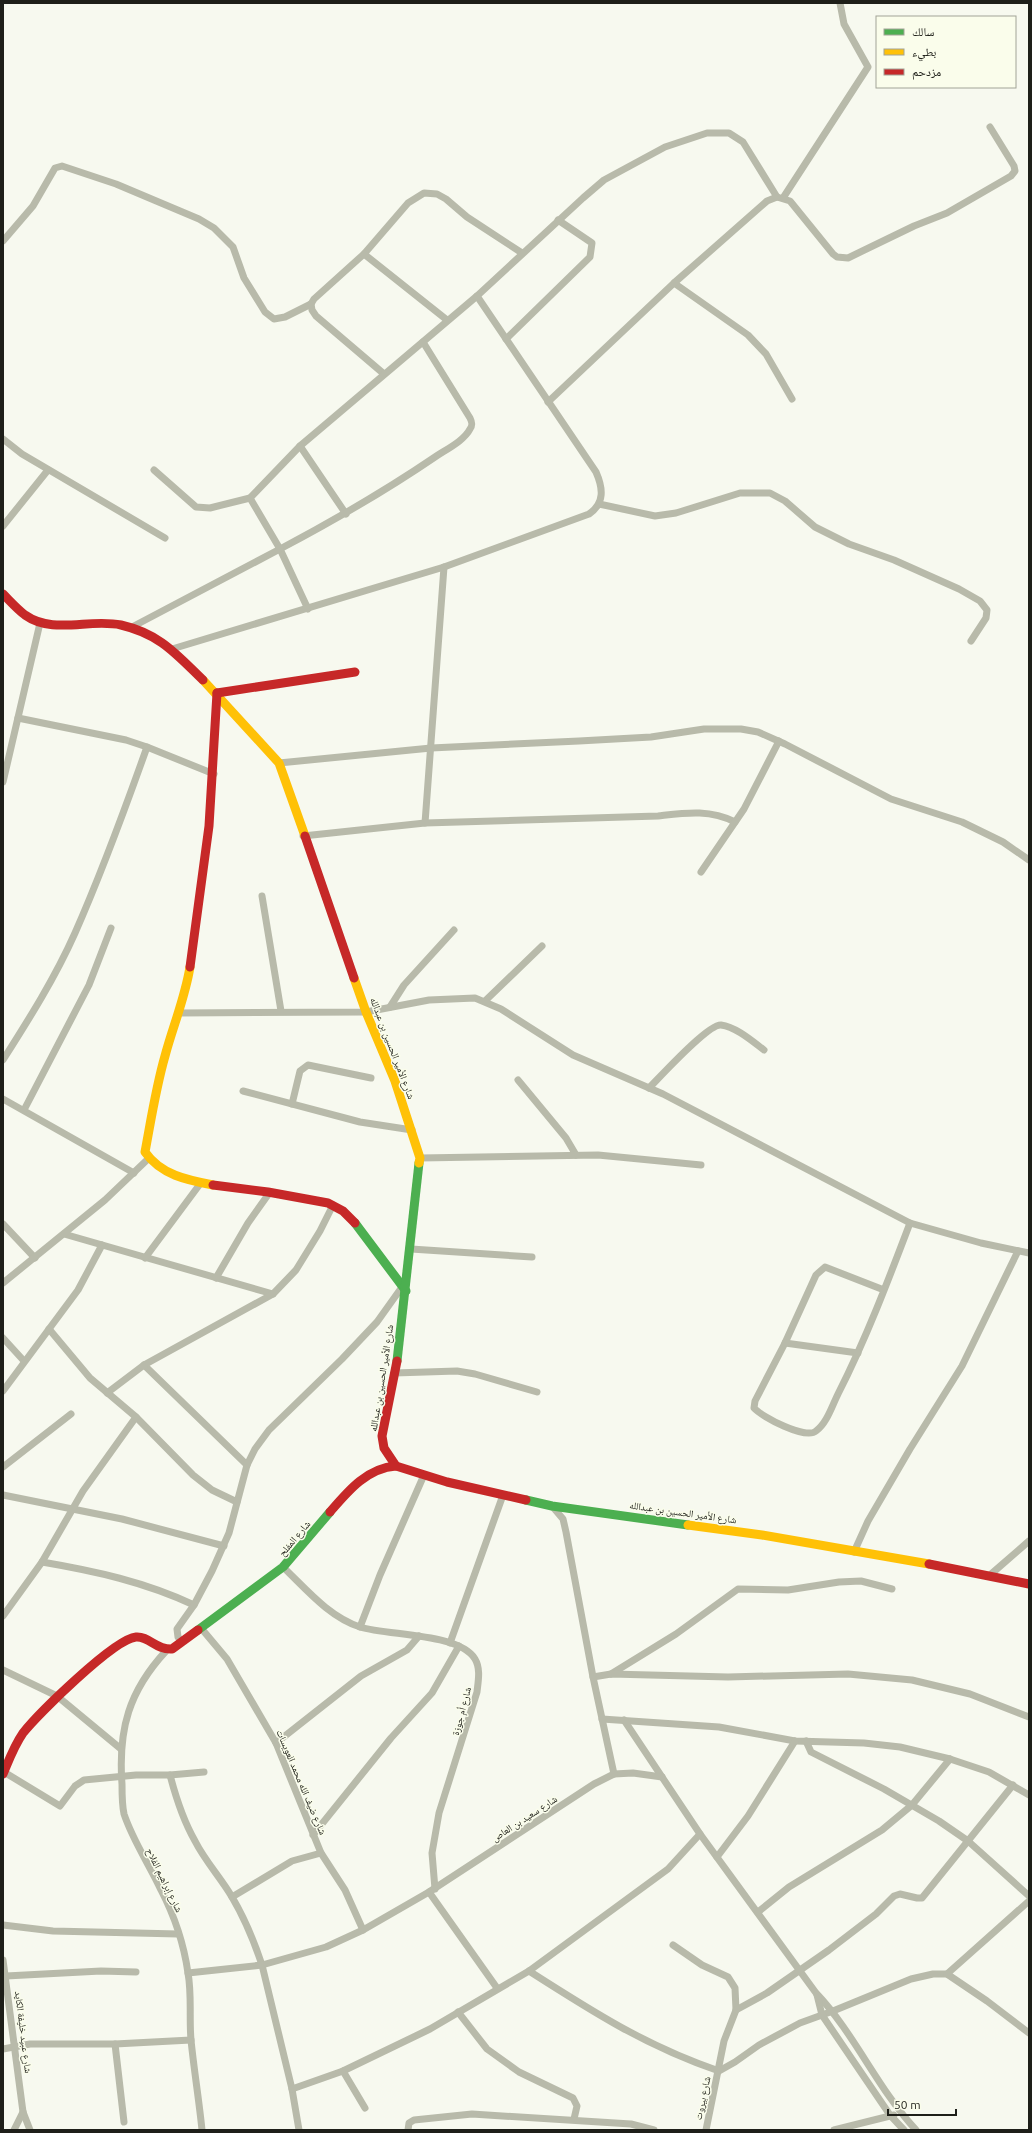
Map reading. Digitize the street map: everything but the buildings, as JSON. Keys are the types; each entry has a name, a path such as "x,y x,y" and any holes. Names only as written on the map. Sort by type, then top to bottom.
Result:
{"street":[{"path":"548,402 674,283 767,201 780,197 868,67 844,24 840,3"},
{"path":"154,470 196,507 210,508 250,498 300,446 477,296 558,220 604,180 665,147 707,133 729,133 737,137 743,142 780,197 794,205 833,254 837,257 848,258 914,226 947,213 1012,176 1015,171 1014,166 990,127"},
{"path":"3,241 33,206 55,168 62,166 122,187 198,219 214,228 232,247 244,278 259,304 271,317 278,319 311,304 314,299 364,254 413,198 430,192 446,199 467,217 522,253"},
{"path":"506,339 590,257 592,243 558,220"},
{"path":"364,254 447,320"},
{"path":"674,283 748,335 759,345 792,399"},
{"path":"172,650 444,567 589,514 599,504 602,491 596,472 477,296"},
{"path":"311,304 312,310 316,316 384,374"},
{"path":"132,627 346,514 403,479 456,442 471,429 472,423 470,418 423,342"},
{"path":"3,439 22,454 48,470 165,538"},
{"path":"300,446 346,514"},
{"path":"3,526 48,470"},
{"path":"599,504 656,516 676,513 740,493 770,493 785,501 815,527 849,544 894,560 959,589 980,601 987,610 986,618 971,641"},
{"path":"250,498 280,550 308,609"},
{"path":"425,822 444,567"},
{"path":"3,594 21,612 40,623 18,718 6,757 3,782"},
{"name":"شارع الأمير الحسين بن عبدالله","path":"40,623 54,625 106,623 132,627 150,635 172,650 217,693 279,762 303,836 366,1012 395,1081 420,1158 411,1250 404,1289 394,1373 382,1436 384,1448 389,1458 396,1466 424,1475 552,1506 707,1526 990,1575 1029,1584"},
{"path":"182,1642 178,1637 177,1629 194,1605 224,1546 229,1533 247,1465 269,1430 362,1338 404,1289 374,1247 346,1214 333,1205 270,1192 200,1184 176,1176 148,1158 145,1146 155,1094 171,1033 179,1013 189,972 203,878 214,774 217,693 355,672"},
{"path":"18,718 108,736 147,747 214,774"},
{"path":"279,762 431,748 651,737 720,728 758,732 779,741 891,799 962,822 982,831 1029,860"},
{"path":"701,872 735,822 779,741"},
{"path":"3,1060 37,1006 74,934 122,815 147,747"},
{"path":"303,836 425,822 658,816 694,812 717,815 735,822"},
{"path":"262,896 281,1011"},
{"path":"24,1110 89,985 111,928"},
{"path":"390,1007 404,985 454,930"},
{"path":"485,1001 542,946"},
{"path":"179,1013 281,1011 366,1012 453,998 475,998 485,1001 573,1055 649,1088 910,1223 981,1243 1029,1253"},
{"path":"649,1088 707,1031 719,1025 729,1027 764,1050"},
{"path":"292,1104 300,1071 308,1065 371,1078"},
{"path":"518,1080 566,1138 576,1155"},
{"path":"244,1091 360,1122 412,1130"},
{"path":"3,1099 134,1173"},
{"path":"420,1158 576,1155 701,1165"},
{"path":"3,1283 64,1234 134,1173 148,1158"},
{"path":"145,1258 200,1184"},
{"path":"216,1278 248,1223 270,1192"},
{"path":"107,1393 144,1365 273,1294 299,1265 333,1205"},
{"path":"884,1290 825,1267 816,1275 785,1343 755,1401 754,1408 764,1417 808,1434 817,1431 824,1422 858,1353 884,1290 910,1223"},
{"path":"3,1224 35,1258"},
{"path":"64,1234 273,1294"},
{"path":"3,1391 78,1290 102,1245"},
{"path":"411,1250 532,1257"},
{"path":"854,1552 868,1521 906,1456 962,1366 1018,1251"},
{"path":"49,1329 71,1357 107,1393 136,1417 193,1475 212,1490 237,1502"},
{"path":"3,1338 24,1361"},
{"path":"785,1343 858,1353"},
{"path":"144,1365 247,1465"},
{"path":"394,1373 456,1371 475,1374 537,1392"},
{"path":"3,1467 71,1414"},
{"path":"3,1616 42,1562 72,1509 136,1417"},
{"name":"شارع المفلح","path":"166,1651 182,1642 283,1567 349,1489 376,1470 384,1467 396,1466"},
{"path":"360,1627 383,1568 424,1475"},
{"path":"3,1495 72,1509 224,1546"},
{"path":"450,1643 503,1495"},
{"path":"552,1506 563,1519 593,1676 614,1774 633,1773 662,1778"},
{"path":"990,1575 1029,1541"},
{"path":"42,1562 94,1571 136,1582 194,1605"},
{"name":"شارع أم جوزة","path":"283,1567 322,1604 341,1618 360,1627 419,1636 450,1643 469,1651 476,1660 479,1673 478,1692 439,1813 432,1853 432,1890"},
{"path":"611,1674 676,1634 738,1589 788,1590 839,1582 861,1581 892,1589"},
{"name":"شارع ضيف الله محمد العويسات","path":"201,1628 227,1659 276,1743 321,1853 345,1890 363,1930"},
{"path":"166,1651 142,1637 134,1636 128,1638 57,1696 23,1731 11,1750 3,1773 60,1806 75,1786 84,1780 121,1776 170,1775 204,1772"},
{"path":"276,1743 361,1676 407,1650 419,1636"},
{"path":"313,1835 391,1738 432,1693 459,1646"},
{"name":"شارع إبراهيم الفلاح","path":"166,1651 141,1682 129,1709 121,1749 121,1776 124,1812 139,1849 161,1890 178,1934 188,1973 191,2040 202,2130"},
{"path":"3,1670 57,1696 121,1749"},
{"path":"593,1676 611,1674 728,1678 848,1674 912,1680 963,1692 1029,1717"},
{"path":"602,1719 719,1728 795,1741 864,1743 900,1748 950,1759 989,1772 1029,1795"},
{"path":"624,1720 700,1834 816,1993 833,2011 900,2113 916,2130"},
{"path":"717,1857 748,1816 795,1741"},
{"path":"806,1741 811,1752 912,1805 968,1841 1029,1896"},
{"path":"758,1912 789,1887 882,1830 912,1805 950,1759"},
{"name":"شارع سعيد بن العاص","path":"188,1973 262,1965 326,1947 363,1930 432,1890 594,1784 614,1774"},
{"path":"170,1775 178,1806 195,1842 232,1897 250,1931 262,1965 292,2089 299,2130"},
{"path":"673,1945 702,1965 728,1978 734,1988 736,2010 767,1993 800,1970 876,1914 894,1896 900,1894 922,1898 1013,1785"},
{"path":"292,2089 343,2071 430,2029 497,1988 529,1971 668,1869 700,1834"},
{"path":"232,1897 292,1861 321,1853"},
{"path":"432,1890 497,1988"},
{"path":"947,1974 1029,1901"},
{"path":"3,1925 53,1931 178,1934"},
{"name":"شارع عبيد خليفة الكايد","path":"3,1960 16,2047 23,2112 30,2130"},
{"path":"6,1976 101,1971 136,1972"},
{"path":"529,1971 632,2035 681,2058 719,2070 735,2062 759,2045 800,2023 911,1979 933,1974 947,1974 987,2001 1029,2034"},
{"path":"816,1993 822,2015 890,2115 904,2130"},
{"name":"شارع بيروت","path":"706,2130 724,2040 736,2010"},
{"path":"458,2012 487,2049 519,2072 573,2098 577,2106 574,2120"},
{"path":"3,2049 30,2044 115,2044 191,2040"},
{"path":"115,2044 124,2122"},
{"path":"343,2071 365,2108"},
{"path":"14,2130 23,2112"},
{"path":"834,2130 900,2113"},
{"path":"408,2130 409,2123 414,2120 472,2114 631,2124 654,2130"}],"traffic: fast":[{"path":"397,1361 419,1163"},
{"path":"355,1223 406,1291"},
{"path":"526,1500 552,1506 688,1525"},
{"path":"198,1630 283,1567 330,1512"}],"traffic: slow":[{"path":"203,680 279,763 305,836"},
{"path":"190,967 182,1001 162,1068 145,1152 151,1160 175,1175 213,1185"},
{"path":"354,978 366,1012 395,1081 420,1158 419,1163"},
{"path":"688,1525 762,1535 929,1564"}],"traffic: jam":[{"path":"3,594 22,613 36,621 47,624 72,625 109,623 135,629 166,646 203,680"},
{"path":"217,693 355,672"},
{"path":"190,967 209,826 217,693"},
{"path":"305,836 354,978"},
{"path":"213,1185 268,1192 328,1203 343,1211 355,1223"},
{"path":"397,1361 382,1436 384,1448 396,1466 447,1482 526,1500"},
{"path":"330,1512 351,1489 367,1476 376,1471 396,1466"},
{"path":"929,1564 1029,1584"},
{"path":"3,1774 23,1733 60,1695 111,1650 125,1641 136,1637 141,1637 166,1649 172,1649 198,1630"}]}
